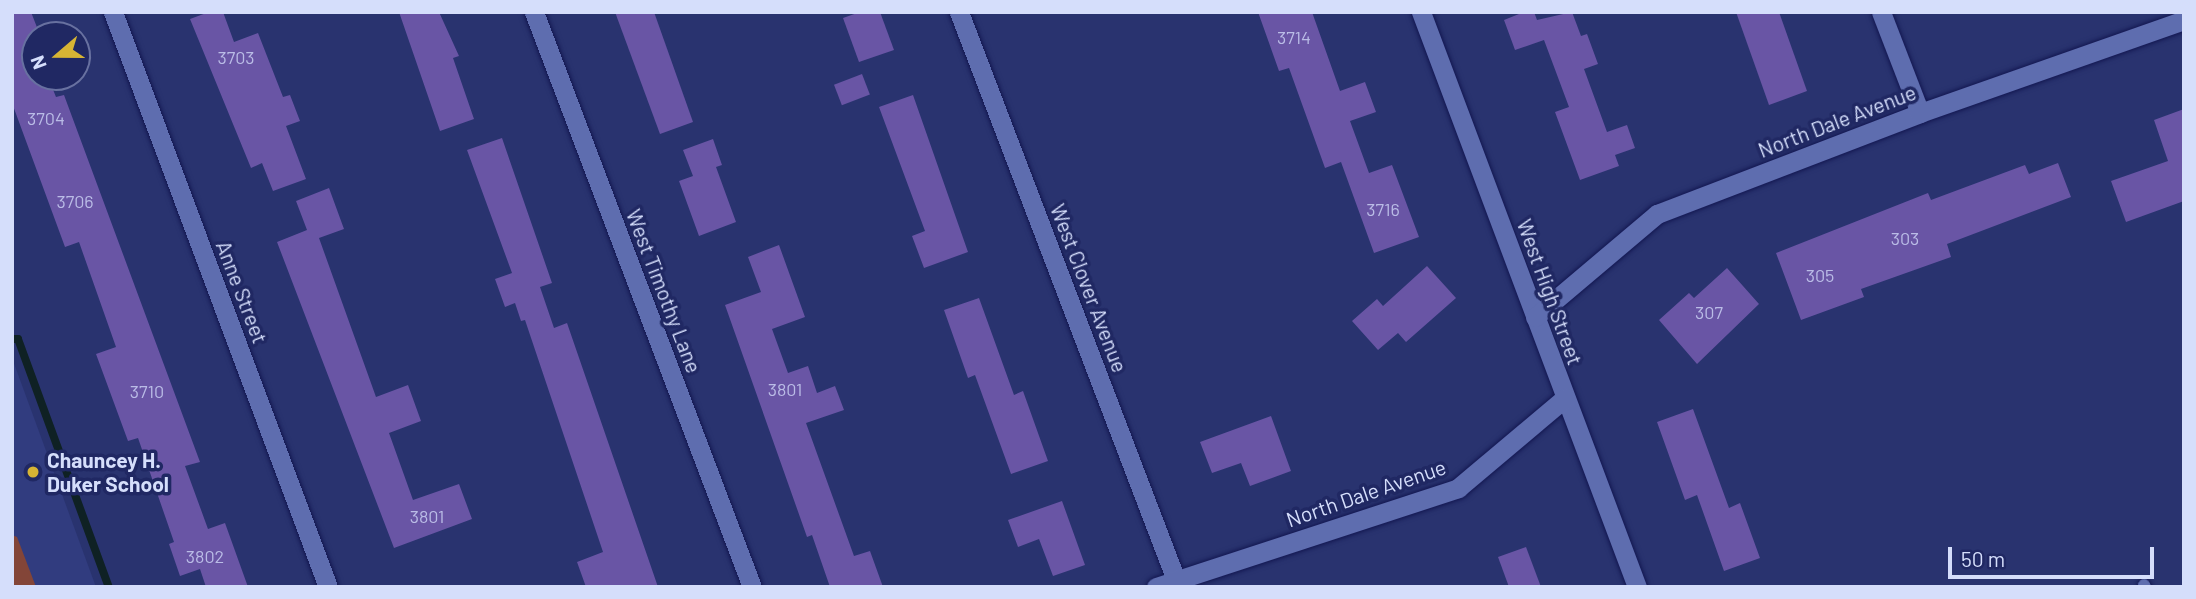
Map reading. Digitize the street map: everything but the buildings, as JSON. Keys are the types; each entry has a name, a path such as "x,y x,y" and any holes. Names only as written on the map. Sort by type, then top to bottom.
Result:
{"street":[{"name":"Anne Street","path":"113,12 328,587"},
{"name":"West Timothy Lane","path":"534,12 752,587"},
{"name":"West Clover Avenue","path":"960,12 1175,580"},
{"name":"West High Street","path":"1421,12 1637,587"},
{"path":"1881,12 1920,113"},
{"name":"North Dale Avenue","path":"1535,317 1657,214 1920,113 2184,20"},
{"name":"North Dale Avenue","path":"1156,587 1458,488 1564,398"}],"shaded area":[{"name":"Chauncey H. Duker School","path":"12,358 96,587 12,587"},
{"path":"12,535 17,537 36,587 12,587"}],"waterway":[{"path":"12,339 18,339 109,587"}],"place":[{"name":"Chauncey H. Duker School","path":"33,472"}]}
